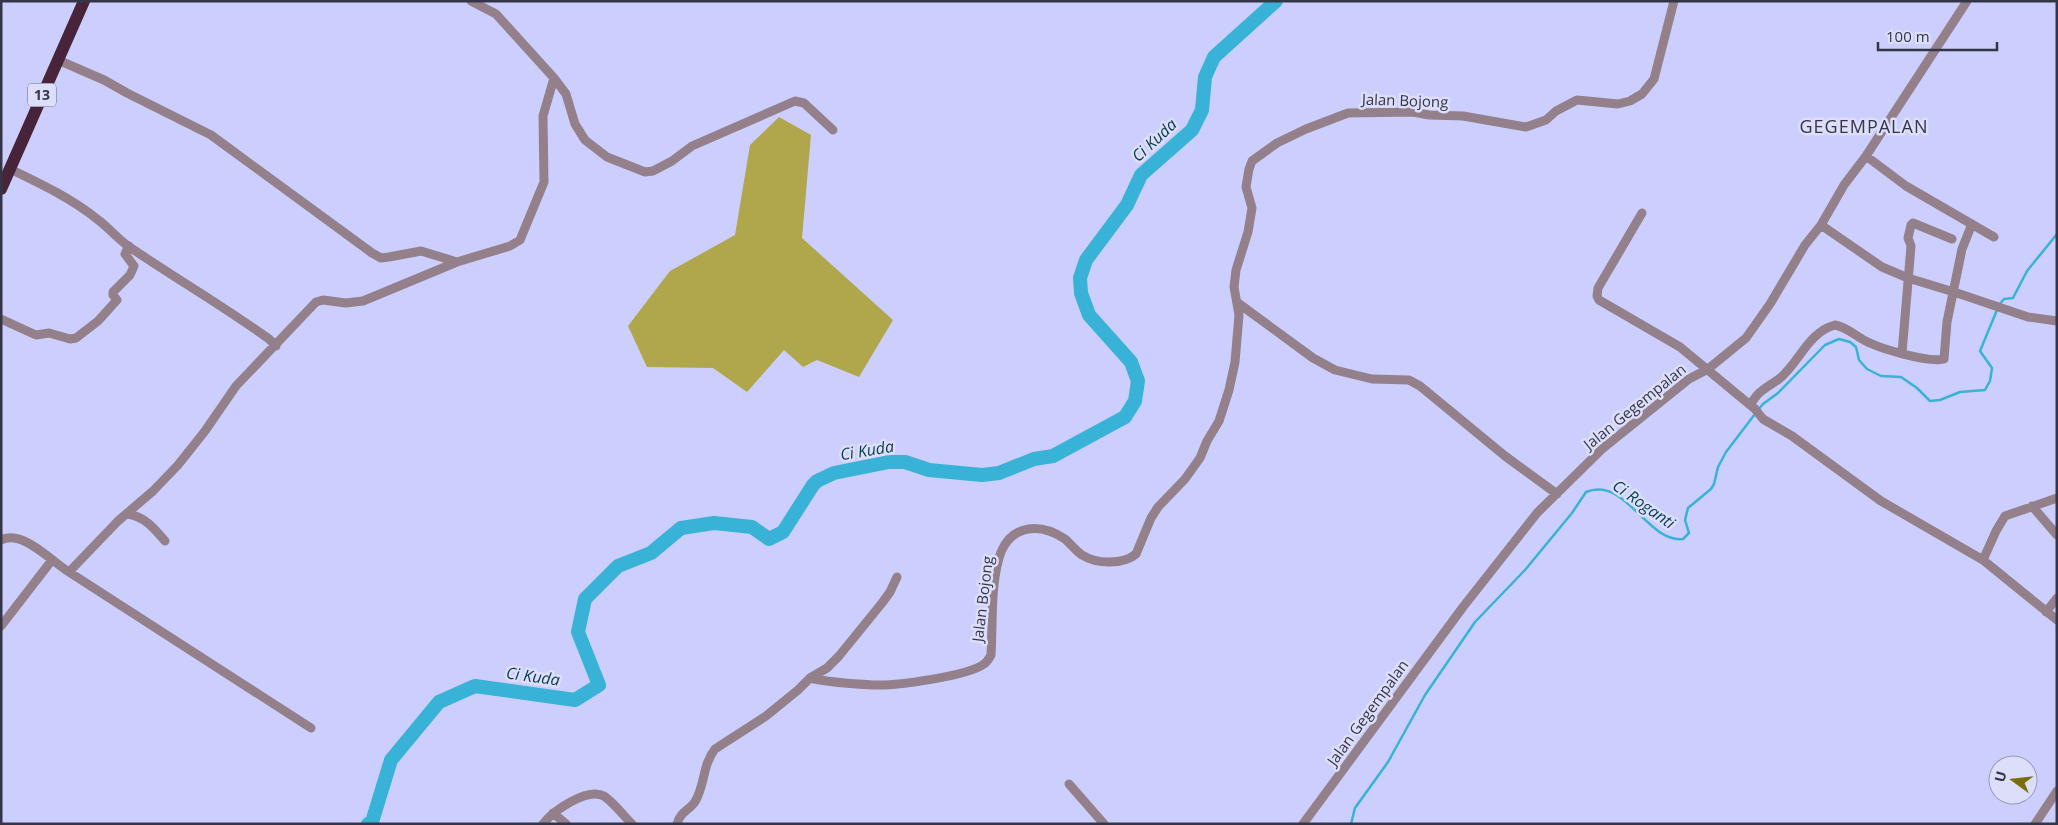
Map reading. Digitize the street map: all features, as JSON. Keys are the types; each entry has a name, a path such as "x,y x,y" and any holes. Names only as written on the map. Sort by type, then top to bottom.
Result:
{"highway":[{"name":"13","path":"1,189 83,2"}],"street":[{"path":"471,1 496,14 554,78 566,94 575,124 585,140 607,157 645,172 653,171 672,161 692,146 795,101 804,103 833,130"},
{"name":"Jalan Bojong","path":"810,678 826,682 883,685 944,677 978,668 986,663 990,655 994,600 1001,554 1008,538 1016,532 1024,529 1045,530 1065,540 1082,555 1096,561 1106,562 1132,558 1136,554 1158,507 1194,468 1219,421 1235,362 1239,315 1234,287 1236,270 1248,232 1252,208 1246,187 1252,161 1272,147 1306,129 1348,113 1413,112 1429,115 1463,116 1526,127 1546,120 1562,107 1577,100 1618,104 1630,101 1642,94 1654,79 1674,1"},
{"name":"Jalan Gegempalan","path":"1303,824 1463,607 1537,513 1602,449 1689,379 1708,369 1746,338 1770,304 1805,245 1821,225 1844,186 1866,156 1965,2"},
{"path":"58,60 104,80 127,94 211,135 381,258 421,251 457,262"},
{"path":"68,572 127,514 153,492 178,465 205,431 236,386 316,302 329,300 346,303 363,301 457,262 510,246 520,240 544,182 542,121 554,78"},
{"path":"1866,156 1906,186 1994,237"},
{"path":"10,169 33,180 97,219 114,236 224,308 276,346"},
{"path":"1642,213 1598,288 1597,298 1680,347 1763,418 1881,501 1983,560 2057,620"},
{"path":"1902,353 1911,246 1908,238 1912,224 1952,239"},
{"path":"1752,407 1759,392 1779,379 1816,336 1830,326 1841,326 1878,347 1941,360 1945,358 1946,322 1962,249 1972,224"},
{"path":"1821,225 1882,267 1908,278 2028,318 2057,321"},
{"path":"1,319 36,335 50,333 70,339 76,338 98,321 118,300 113,295 113,292 130,275 134,266 125,254 129,246"},
{"path":"1238,303 1313,358 1335,370 1372,379 1409,380 1420,386 1505,456 1557,494"},
{"path":"1983,560 2005,516 2057,498"},
{"path":"2032,506 2057,535"},
{"path":"127,514 138,516 144,520 165,541"},
{"path":"1,540 12,537 18,538 33,546 68,572 311,728"},
{"path":"1,626 52,560"},
{"path":"677,824 680,816 696,801 704,769 715,749 766,716 810,678 822,672 839,656 890,592 897,577"},
{"path":"2046,612 2057,598"},
{"path":"1069,784 1104,824"},
{"path":"2035,824 2057,791"},
{"path":"543,824 553,813 578,798 589,794 597,794 611,802 632,824"},
{"path":"553,813 566,824"}],"shaded area":[{"path":"779,117 811,135 802,238 893,320 859,377 817,360 803,367 784,350 747,392 713,368 647,367 628,326 670,271 735,235 750,145"}],"waterway":[{"name":"Ci Kuda","path":"368,824 372,822 391,760 439,702 475,686 575,700 599,685 578,632 585,599 618,566 651,553 681,528 714,523 752,527 769,539 783,532 813,485 834,473 889,462 905,462 929,470 982,475 999,473 1034,459 1053,456 1125,417 1135,401 1138,381 1131,362 1089,315 1081,293 1080,278 1086,260 1127,205 1141,175 1192,130 1202,110 1205,77 1214,57 1276,1"},
{"name":"Ci Roganti","path":"1999,305 2004,299 2013,298 2027,271 2057,234"},
{"name":"Ci Roganti","path":"1758,410 1778,393 1825,345 1839,339 1850,342 1856,347 1859,360 1867,369 1881,376 1901,377 1917,388 1930,401 1940,400 1960,392 1985,390 1990,381 1992,368 1980,351 1997,310"},
{"name":"Ci Roganti","path":"1351,824 1355,808 1388,762 1425,695 1475,622 1525,570 1572,513 1586,492 1600,490 1613,493 1625,501 1658,531 1670,537 1683,539 1689,533 1685,520 1688,508 1711,489 1718,467 1726,452 1755,414"}],"district":[{"name":"GEGEMPALAN","path":"1864,127"}]}
